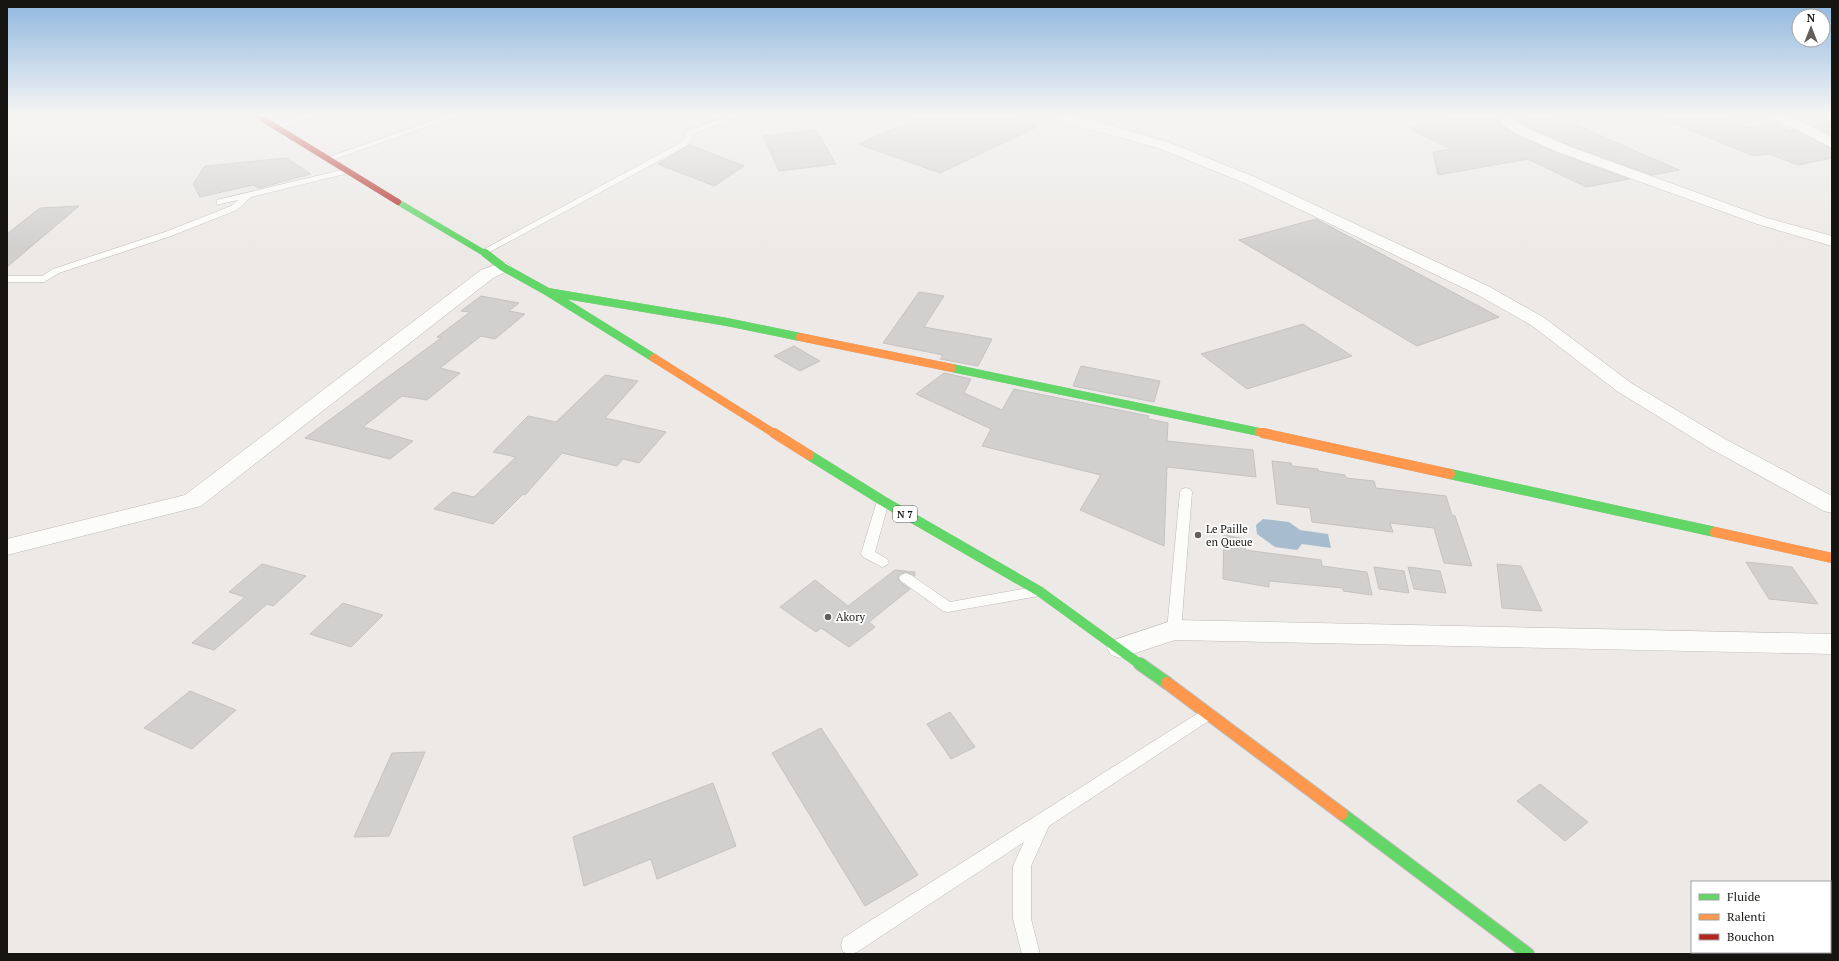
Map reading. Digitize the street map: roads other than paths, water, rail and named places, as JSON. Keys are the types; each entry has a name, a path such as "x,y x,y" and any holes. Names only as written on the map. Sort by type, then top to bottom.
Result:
{"main road":[{"name":"N 7","path":"327,159 483,252 503,267 548,292 883,501 1039,591 1120,648 1528,954"},
{"path":"548,292 727,322 1169,412 1832,558"}],"street":[{"path":"1197,159 1244,178 1484,291 1537,321 1624,387 1718,444 1832,506"},
{"path":"1590,159 1762,221 1832,241"},
{"path":"7,547 193,501 487,274 503,267"},
{"path":"1120,648 1174,630 1832,644"}],"lane":[{"path":"483,252 654,159"},
{"path":"220,202 346,171"},
{"path":"7,279 44,279 56,271 168,234 234,208 249,194"},
{"path":"1174,630 1186,492"},
{"path":"882,562 868,554 883,501"},
{"path":"906,578 948,607 1039,591"},
{"path":"850,945 1208,714"},
{"path":"1031,954 1022,919 1022,866 1043,820"}],"water":[{"path":"1263,519 1289,522 1300,530 1328,534 1331,548 1302,544 1297,550 1275,547 1257,534 1256,525"}],"place":[{"name":"Le Paille en Queue","path":"1198,535"},
{"name":"Akory","path":"828,617"}]}
